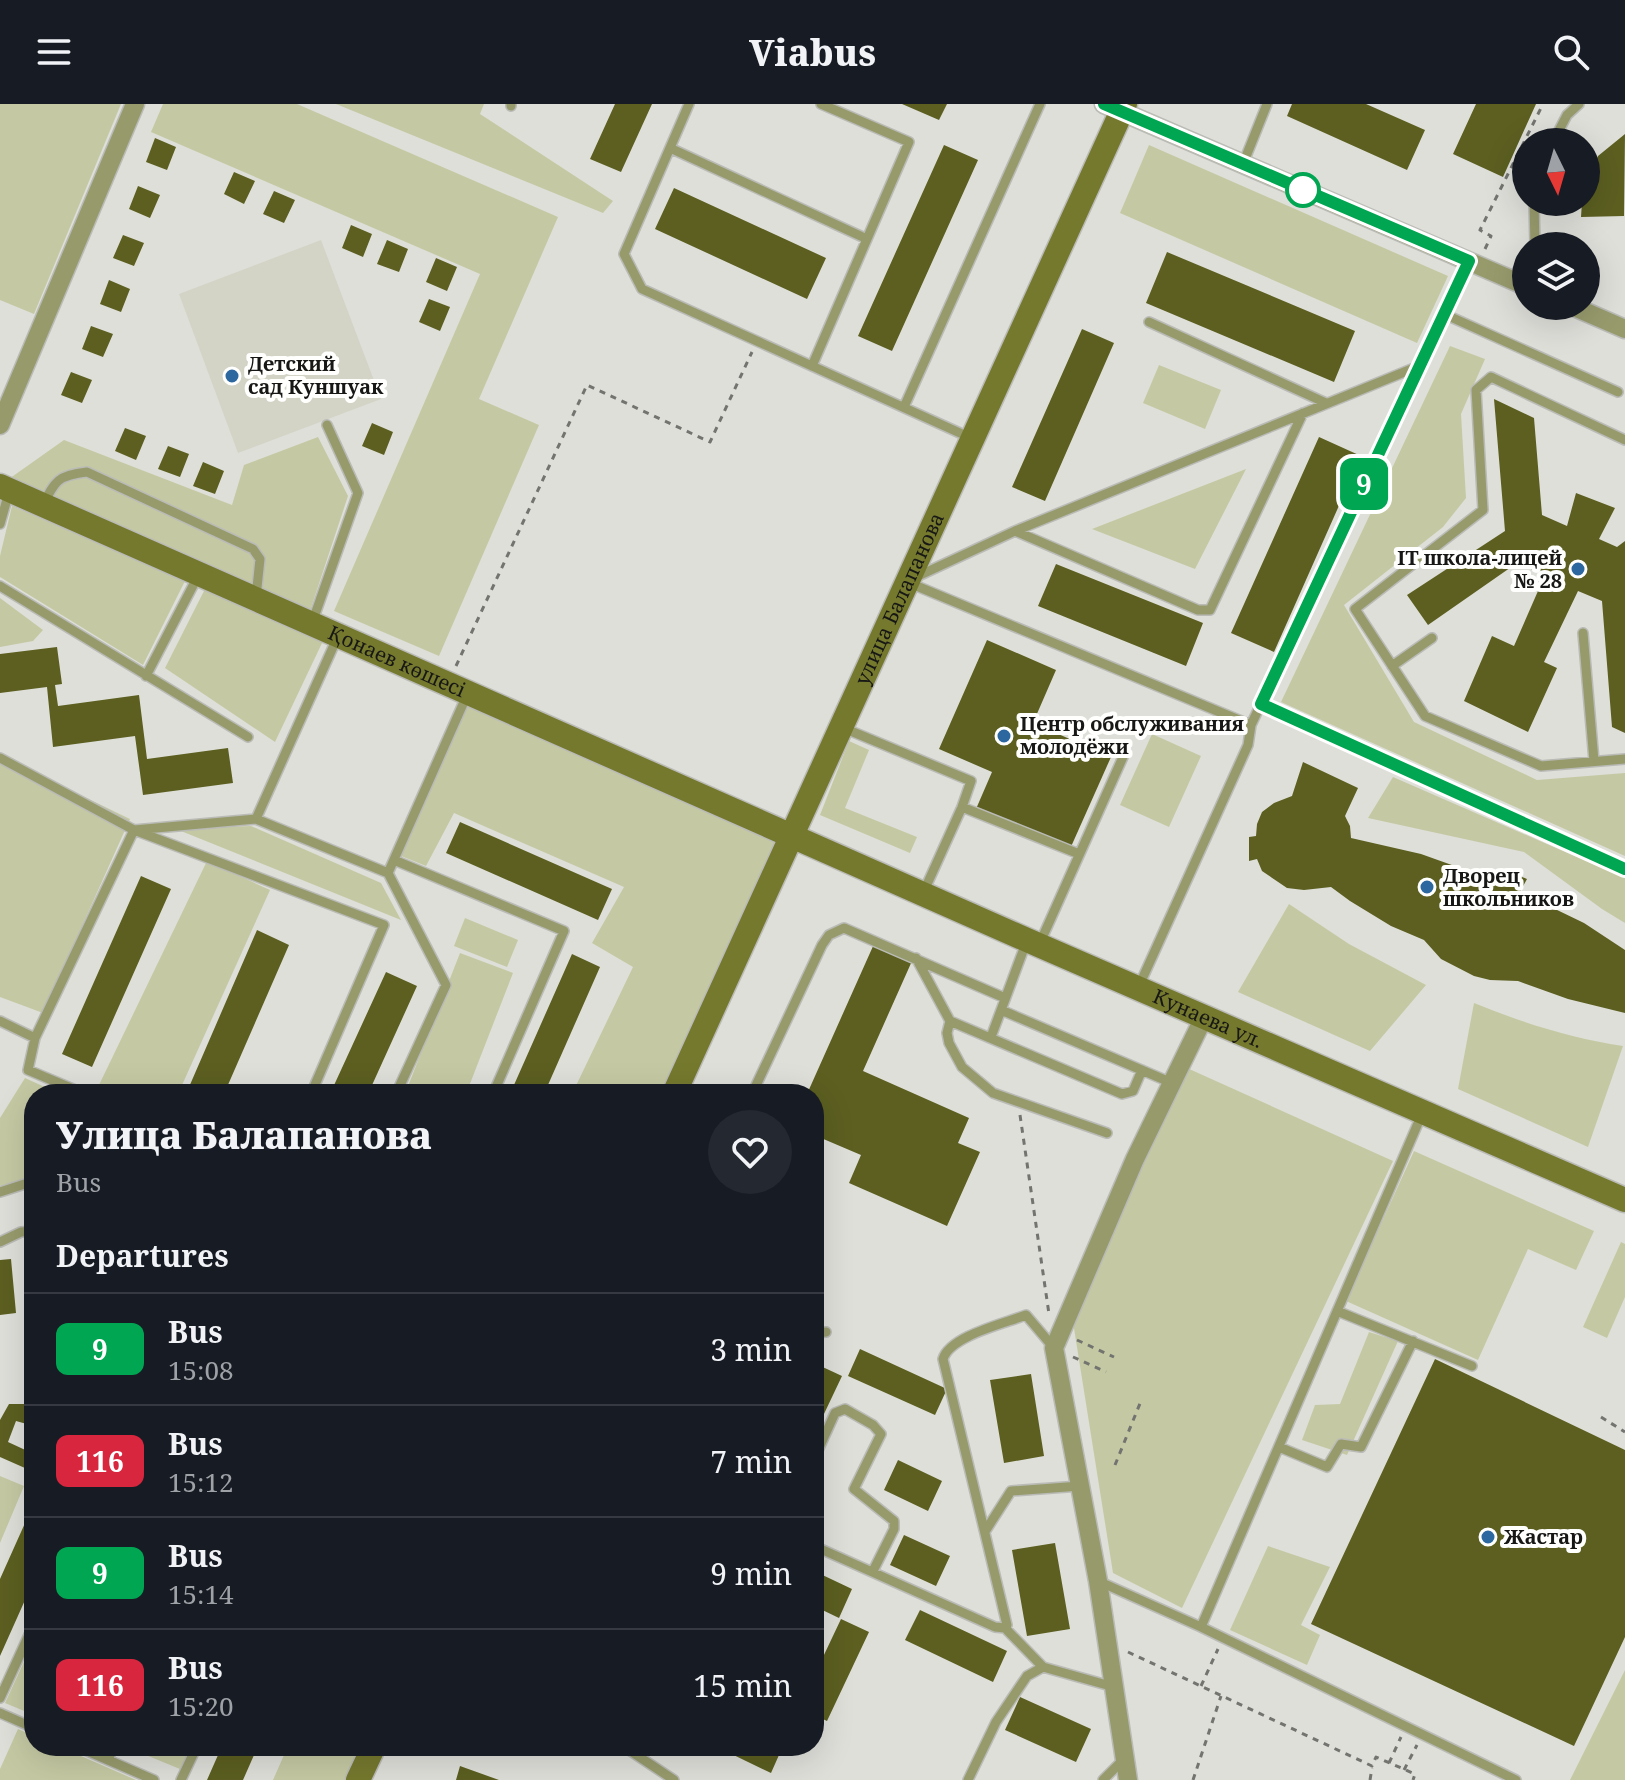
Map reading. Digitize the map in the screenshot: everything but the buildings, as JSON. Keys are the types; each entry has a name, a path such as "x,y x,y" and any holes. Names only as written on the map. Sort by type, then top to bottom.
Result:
{"street":[{"path":"0,425 135,104"},
{"path":"1117,107 1473,264 1512,276"},
{"name":"улица Балапанова","path":"679,1084 793,836 1117,107"},
{"path":"1600,318 1625,329"},
{"name":"Қонаев көшесі","path":"5,488 793,836"},
{"name":"Кунаева ул.","path":"793,836 1625,1200"},
{"path":"1128,1780 1058,1340 1135,1159 1204,1017"},
{"path":"358,1780 369,1756"}],"lane":[{"path":"689,104 624,254 642,289 971,438"},
{"path":"812,366 909,142 821,104"},
{"path":"904,407 1040,104"},
{"path":"1243,164 1267,104"},
{"path":"1560,128 1567,115 1579,104"},
{"path":"670,148 867,239"},
{"path":"1138,988 1248,745 1251,725 1444,314 1473,264"},
{"path":"1444,314 1618,392"},
{"path":"1149,322 1326,403"},
{"path":"906,581 1015,531 1420,366"},
{"path":"1624,436 1491,377 1476,390 1483,510 1355,609 1425,716 1541,766 1625,759"},
{"path":"1015,531 1198,610 1210,610 1303,413"},
{"path":"312,623 358,493 327,425"},
{"path":"43,505 55,481 71,473 87,472 253,549 260,559 256,600"},
{"path":"0,524 5,488"},
{"path":"146,676 199,574"},
{"path":"906,581 1251,725"},
{"path":"0,586 248,737"},
{"path":"1583,633 1594,761"},
{"path":"256,819 339,635"},
{"path":"1392,666 1432,638"},
{"path":"388,873 458,687"},
{"path":"1261,704 1625,869"},
{"path":"841,727 971,781 923,893"},
{"path":"991,1037 1005,998 1079,854 1123,757"},
{"path":"0,758 134,830 384,925 315,1084"},
{"path":"962,807 1079,854"},
{"path":"134,830 256,819 388,873 446,985 401,1084"},
{"path":"61,1084 28,1070 35,1038 134,830"},
{"path":"394,860 564,931 497,1084"},
{"path":"757,1084 829,935 844,928 1005,998"},
{"path":"915,957 950,1021 1122,1094 1133,1091 1142,1070"},
{"path":"1001,1010 1172,1083"},
{"path":"0,1021 35,1038"},
{"path":"950,1021 947,1033 949,1043 962,1067 993,1093 1107,1133"},
{"path":"1201,1627 1422,1112"},
{"path":"0,1192 24,1184"},
{"path":"0,1242 24,1232"},
{"path":"1337,1311 1472,1366"},
{"path":"1005,1628 1007,1625 986,1530 943,1359 946,1350 956,1342 1026,1315 1058,1340"},
{"path":"1279,1447 1327,1467 1341,1444 1361,1447 1413,1341"},
{"path":"824,1437 835,1413 845,1409 873,1425 881,1434 854,1489 894,1521 894,1529 873,1571"},
{"path":"986,1530 1011,1491 1080,1486"},
{"path":"824,1550 995,1627 1005,1628 1043,1667 1114,1687"},
{"path":"1098,1581 1201,1627 1516,1780"},
{"path":"0,1698 24,1646"},
{"path":"968,1780 996,1722 1027,1676 1043,1667"},
{"path":"0,1713 24,1724"},
{"path":"99,1756 154,1780"},
{"path":"108,1760 110,1756"},
{"path":"181,1780 192,1756"},
{"path":"638,1756 674,1780"},
{"path":"1103,1780 1124,1759"}],"path":[{"path":"1473,264 1491,236 1480,230 1543,104"},
{"path":"458,687 587,385 710,442 757,341"},
{"path":"1018,1104 1058,1340 1106,1372"},
{"path":"1058,1340 1114,1357"},
{"path":"1115,1465 1141,1401"},
{"path":"1601,1417 1625,1432"},
{"path":"1201,1686 1223,1638"},
{"path":"1107,1642 1372,1766"},
{"path":"1193,1780 1222,1696"},
{"path":"1389,1763 1406,1726"},
{"path":"1404,1770 1422,1735"},
{"path":"1370,1780 1376,1757 1415,1774 1413,1780"}],"shaded area":[{"path":"321,240 381,399 238,453 179,294"}],"green space":[{"path":"0,104 121,104 34,314 0,300"},
{"path":"163,104 297,104 558,217 479,399 539,425 439,656 334,611 480,274 151,132"},
{"path":"336,104 484,104 480,114 613,201 603,213"},
{"path":"1149,145 1448,276 1417,343 1120,213"},
{"path":"1450,346 1485,359 1461,414 1466,498 1443,527 1344,605 1414,722 1537,780 1625,773 1625,856 1281,702"},
{"path":"1159,365 1221,390 1205,429 1143,403"},
{"path":"318,437 348,496 309,614 6,481 64,440 232,505 244,465"},
{"path":"1246,469 1195,569 1092,529"},
{"path":"12,506 185,581 143,665 0,577 0,556"},
{"path":"206,587 323,641 275,742 165,668"},
{"path":"0,598 43,630 33,641 0,647"},
{"path":"470,698 786,841 673,1084 577,1084 633,967 592,943 624,887 454,813 426,866 401,856"},
{"path":"1152,734 1201,756 1169,827 1120,805"},
{"path":"849,741 869,750 845,808 917,837 910,853 820,815"},
{"path":"0,756 130,819 43,1013 0,997"},
{"path":"1393,777 1625,878 1625,923 1524,852 1368,818"},
{"path":"251,826 381,883 401,920 176,829"},
{"path":"207,861 270,890 183,1084 99,1084"},
{"path":"1289,904 1349,944 1426,985 1370,1051 1238,992"},
{"path":"465,918 518,940 507,967 454,946"},
{"path":"460,953 513,973 470,1084 409,1084"},
{"path":"1474,1003 1547,1029 1623,1046 1588,1147 1458,1089"},
{"path":"1187,1068 1393,1161 1182,1608 1113,1573 1073,1322"},
{"path":"25,1078 38,1084 24,1084 24,1179 0,1186 0,1118"},
{"path":"1414,1151 1594,1231 1576,1270 1528,1249 1478,1360 1346,1301"},
{"path":"1621,1242 1625,1244 1625,1297 1607,1338 1583,1327"},
{"path":"1369,1332 1398,1341 1347,1455 1302,1440 1315,1405 1340,1404"},
{"path":"0,1476 24,1486 0,1543"},
{"path":"1268,1546 1330,1567 1301,1625 1320,1635 1307,1665 1230,1630"},
{"path":"24,1662 24,1711 5,1703"},
{"path":"1625,1670 1625,1780 1570,1780"},
{"path":"18,1729 24,1732 24,1756 81,1756 136,1780 0,1780 0,1769"},
{"path":"148,1756 186,1756 180,1769"},
{"path":"284,1756 363,1756 352,1780 273,1780"}],"bus line":[{"name":"9","path":"1104,104 1469,261 1261,704 1625,869"}],"place":[{"name":"Детский сад Куншуак","path":"232,376"},
{"name":"IT школа-лицей № 28","path":"1578,569"},
{"name":"Центр обслуживания молодёжи","path":"1004,736"},
{"name":"Дворец школьников","path":"1427,887"},
{"name":"Жастар","path":"1488,1537"}]}
